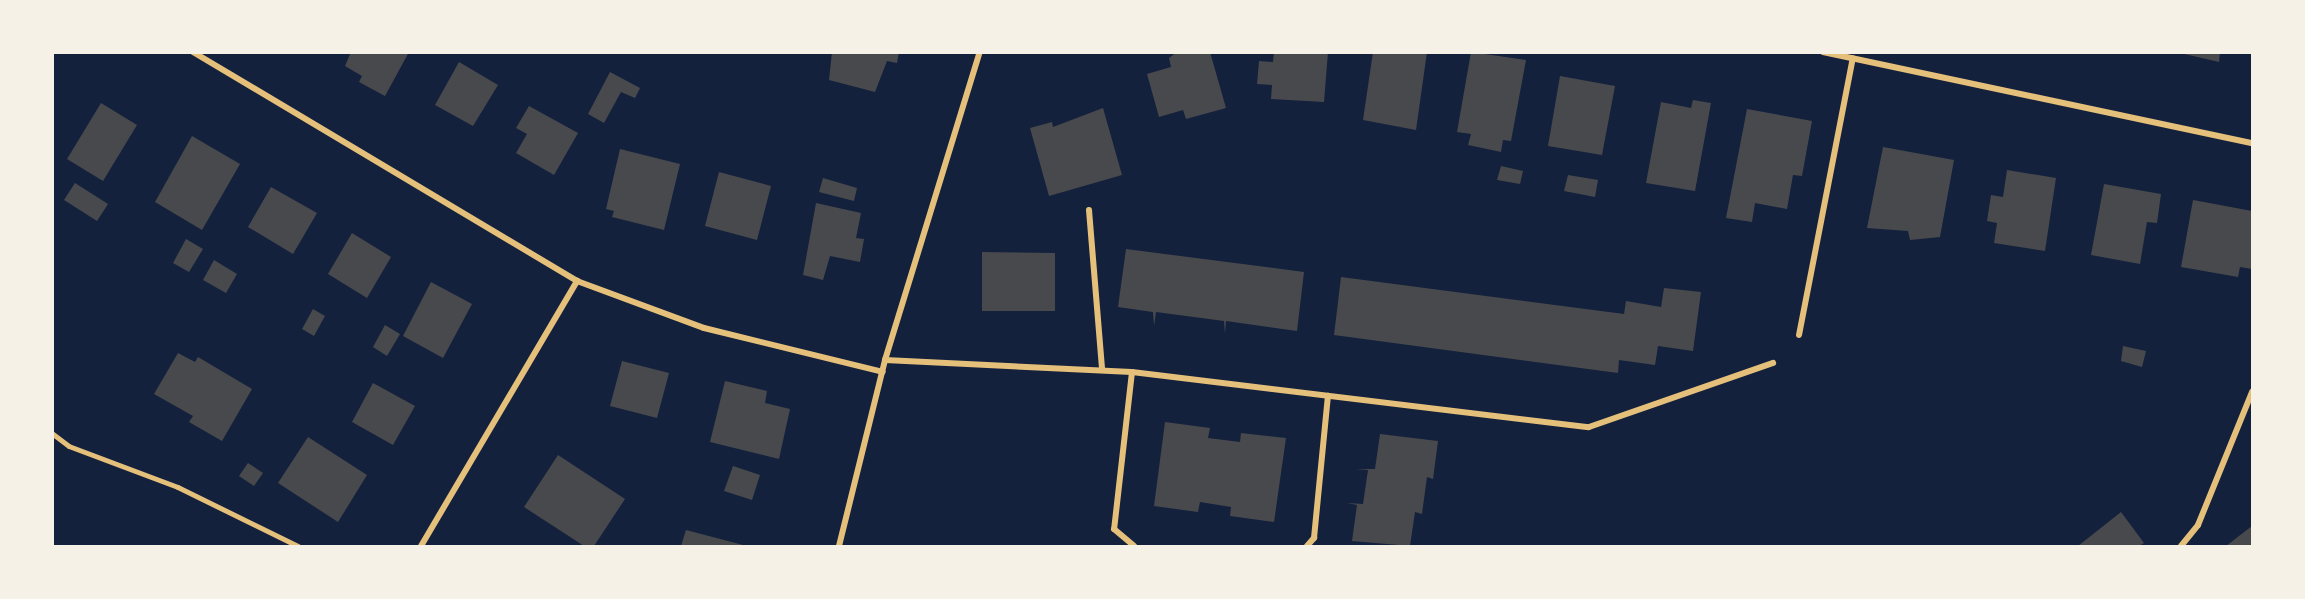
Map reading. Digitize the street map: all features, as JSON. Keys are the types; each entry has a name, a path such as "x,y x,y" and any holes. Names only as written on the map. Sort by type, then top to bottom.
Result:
{"street":[{"path":"193,52 577,280 704,328 883,372"},
{"path":"839,546 885,360 980,52"},
{"path":"1823,52 2253,143"},
{"path":"1799,335 1853,58"},
{"path":"1089,210 1102,369"},
{"path":"421,546 577,280"},
{"path":"885,360 1102,369 1589,427 1773,363"},
{"path":"1132,372 1114,529 1134,546"},
{"path":"2181,546 2198,525 2253,392"},
{"path":"1307,546 1314,538 1328,396"}],"lane":[{"path":"52,433 69,446 178,487 298,546"}],"building":[{"path":"351,52 409,52 385,96 359,82 362,76 345,66"},
{"path":"832,52 899,52 897,63 887,61 875,92 829,80"},
{"path":"1177,52 1210,52 1226,108 1186,119 1183,110 1159,117 1147,74 1171,67 1169,58"},
{"path":"1274,52 1328,52 1324,102 1271,99 1272,85 1257,84 1259,61 1273,62"},
{"path":"1373,52 1427,52 1416,130 1363,120"},
{"path":"1471,52 1526,60 1511,141 1503,140 1501,152 1468,145 1471,134 1457,132"},
{"path":"2176,52 2220,52 2219,62"},
{"path":"459,62 498,85 473,126 435,105"},
{"path":"610,72 640,88 635,98 621,92 604,123 588,114"},
{"path":"1560,76 1615,86 1602,155 1548,146"},
{"path":"1693,100 1711,103 1695,191 1646,183 1661,102 1691,108"},
{"path":"101,103 137,125 103,181 67,159"},
{"path":"529,106 578,133 554,175 516,153 527,134 516,128"},
{"path":"1103,108 1122,175 1049,196 1030,128 1052,122 1053,127"},
{"path":"1747,109 1812,121 1802,176 1793,175 1787,209 1755,203 1752,222 1726,218"},
{"path":"192,136 240,164 202,230 155,202"},
{"path":"1883,147 1954,160 1940,237 1910,240 1908,231 1867,228"},
{"path":"620,149 680,164 664,230 612,217 614,211 606,209"},
{"path":"1501,166 1523,171 1520,184 1497,180"},
{"path":"2007,170 2056,178 2045,251 1994,243 1997,223 1987,221 1991,195 2003,197"},
{"path":"719,172 771,186 757,240 705,226"},
{"path":"1568,175 1598,180 1595,197 1564,191"},
{"path":"823,178 857,188 854,201 819,192"},
{"path":"75,183 108,204 97,221 64,200"},
{"path":"2104,184 2161,194 2157,223 2147,222 2140,264 2091,255"},
{"path":"271,187 317,213 293,254 248,227"},
{"path":"2193,200 2252,211 2252,269 2240,267 2238,277 2181,267"},
{"path":"816,203 861,213 856,238 864,239 860,262 830,256 823,280 803,275"},
{"path":"352,233 391,257 367,298 328,274"},
{"path":"186,239 203,249 189,272 173,263"},
{"path":"1126,249 1304,272 1297,331 1226,321 1225,334 1224,321 1156,312 1154,326 1153,312 1118,307"},
{"path":"982,252 1055,253 1055,311 982,311"},
{"path":"214,260 237,274 226,293 203,280"},
{"path":"1341,277 1624,314 1626,301 1661,307 1664,288 1701,292 1693,351 1658,346 1655,365 1619,360 1618,373 1334,335"},
{"path":"431,282 472,304 443,358 403,336"},
{"path":"313,309 325,316 314,336 302,329"},
{"path":"385,325 400,334 387,356 373,347"},
{"path":"2123,346 2146,351 2142,367 2121,361"},
{"path":"178,353 195,362 198,357 252,389 222,441 189,422 193,416 154,394"},
{"path":"622,361 669,373 657,418 610,406"},
{"path":"725,381 767,391 765,403 790,409 779,459 710,442"},
{"path":"373,383 415,406 393,445 352,422"},
{"path":"1165,422 1210,428 1208,438 1240,442 1241,433 1286,438 1274,522 1230,516 1231,507 1200,502 1198,512 1154,506"},
{"path":"1380,434 1438,441 1433,479 1427,477 1422,514 1415,512 1410,546 1352,541 1357,505 1347,503 1363,504 1368,470 1356,469 1375,469"},
{"path":"308,437 367,475 338,522 278,483"},
{"path":"558,455 625,499 594,546 584,546 524,507"},
{"path":"248,463 263,473 254,486 239,476"},
{"path":"733,466 760,475 752,500 724,491"},
{"path":"2121,512 2144,543 2139,546 2078,546"},
{"path":"2252,526 2252,546 2226,546"},
{"path":"686,530 747,546 681,546"}]}
